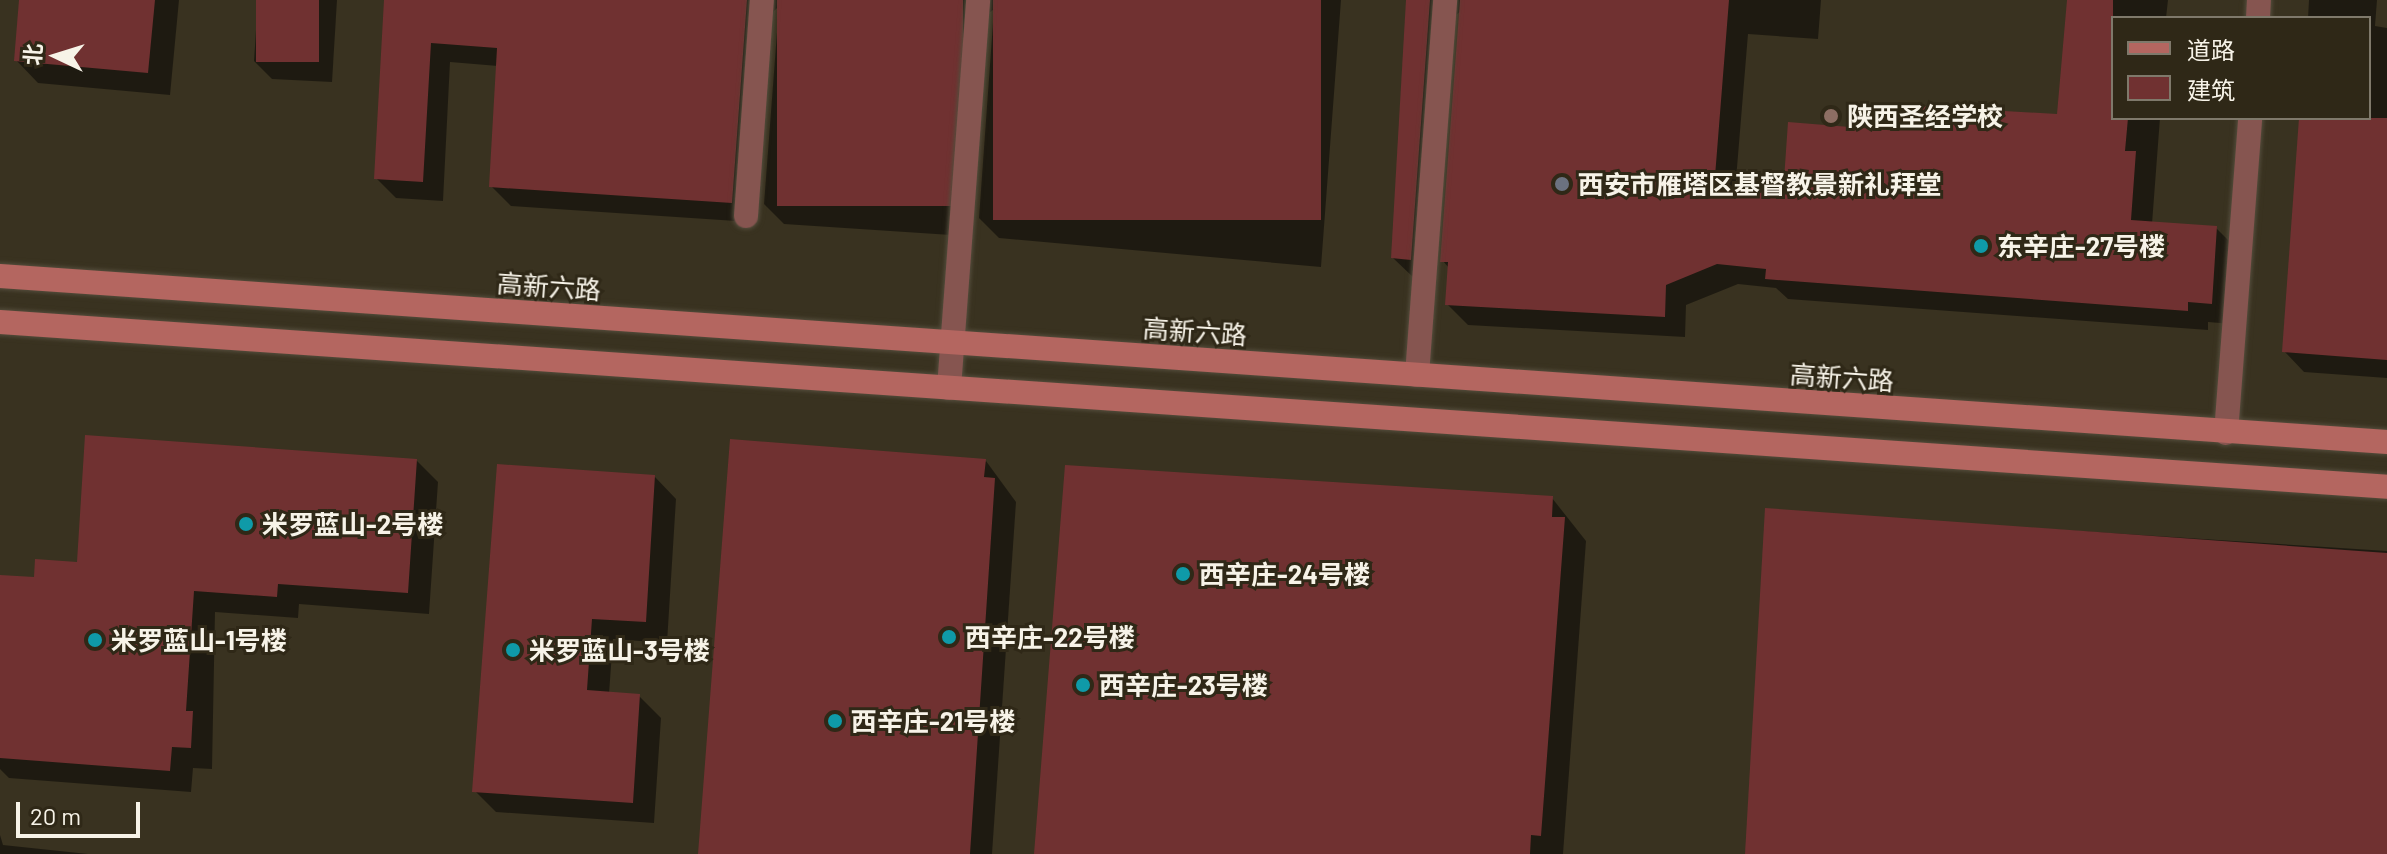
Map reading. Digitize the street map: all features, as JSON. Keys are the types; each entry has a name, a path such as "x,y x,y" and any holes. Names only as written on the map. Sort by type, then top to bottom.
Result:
{"street":[{"path":"746,216 762,0"},
{"path":"949,388 978,0"},
{"path":"1417,375 1445,0"},
{"path":"2226,433 2250,120"},
{"name":"高新六路","path":"0,276 2387,442"},
{"path":"0,322 2387,487"}],"building":[{"path":"19,0 155,0 148,73 14,61"},
{"path":"256,0 319,0 319,62 256,62"},
{"path":"384,0 747,0 732,203 489,187 497,48 431,43 423,182 374,179"},
{"path":"777,0 963,0 963,206 777,206"},
{"path":"993,0 1321,0 1321,220 993,220"},
{"path":"1406,0 1430,0 1411,260 1391,258"},
{"path":"1460,0 1729,0 1714,189 1783,194 1788,122 1899,131 1901,105 2057,114 2067,0 2113,0 2111,120 2128,120 2125,151 2136,151 2131,220 2217,226 2212,304 2188,302 2188,311 1765,279 1766,269 1717,264 1666,285 1665,317 1445,305 1448,262 1440,262"},
{"path":"2387,118 2387,360 2282,352 2299,120"},
{"path":"85,435 417,459 408,593 278,584 277,597 194,591 186,711 193,711 191,748 172,747 170,771 0,758 0,575 34,577 35,559 77,562"},
{"path":"730,439 986,459 984,477 995,478 970,854 698,854"},
{"name":"米罗蓝山-3号楼","path":"497,464 655,475 646,622 592,619 587,690 640,694 633,803 472,792"},
{"path":"1065,465 1553,496 1552,517 1565,517 1541,836 1531,835 1530,854 1034,854"},
{"path":"1765,508 2387,553 2387,854 1745,854"}],"place":[{"name":"陕西圣经学校","path":"1831,116"},
{"name":"西安市雁塔区基督教景新礼拜堂","path":"1562,184"},
{"name":"东辛庄-27号楼","path":"1981,246"},
{"name":"米罗蓝山-2号楼","path":"246,524"},
{"name":"西辛庄-24号楼","path":"1183,574"},
{"name":"西辛庄-22号楼","path":"949,637"},
{"name":"米罗蓝山-1号楼","path":"95,640"},
{"name":"米罗蓝山-3号楼","path":"513,650"},
{"name":"西辛庄-23号楼","path":"1083,685"},
{"name":"西辛庄-21号楼","path":"835,721"}]}
